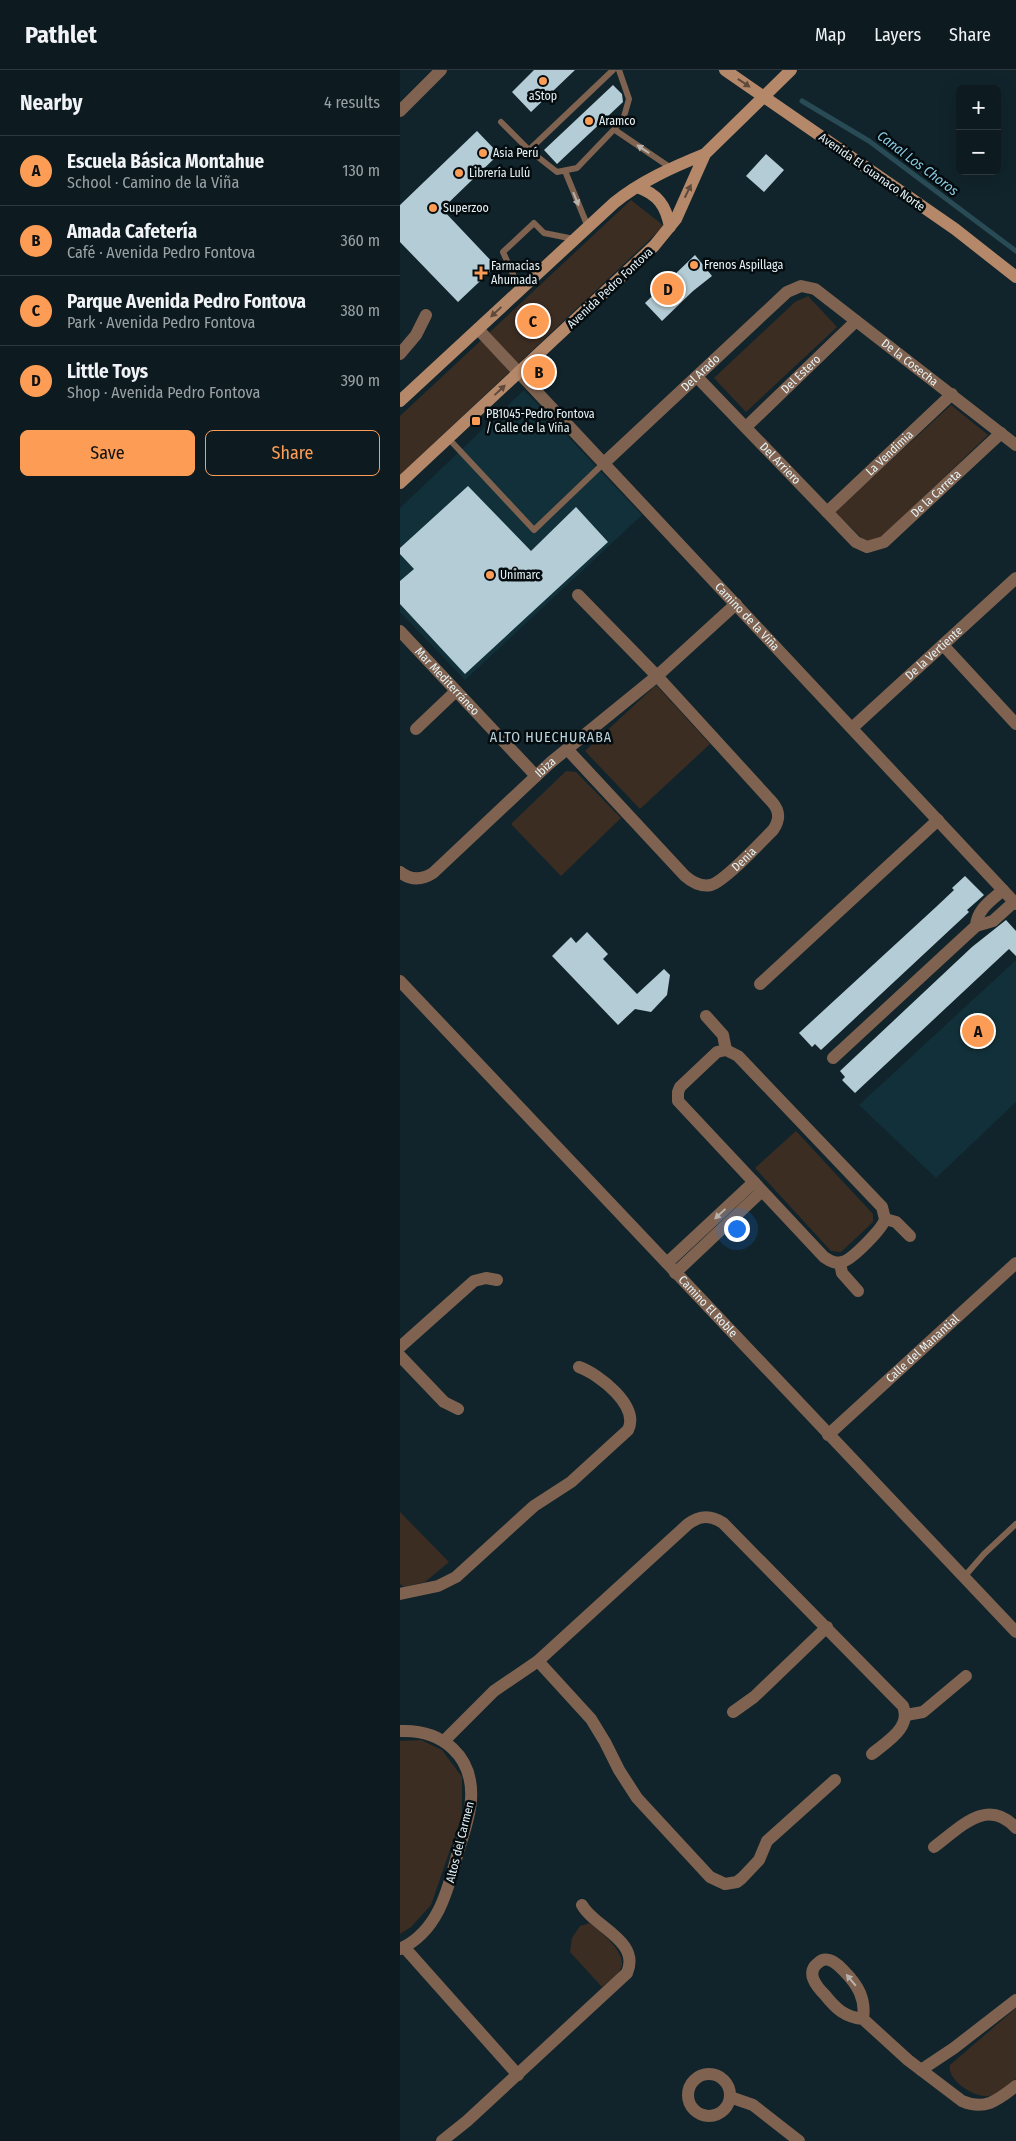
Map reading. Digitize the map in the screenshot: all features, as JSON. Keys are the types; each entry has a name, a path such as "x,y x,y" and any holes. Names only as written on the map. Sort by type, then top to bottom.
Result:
{"street":[{"path":"400,110 441,70"},
{"name":"Avenida El Guanaco Norte","path":"725,70 955,229 1016,277"},
{"name":"Avenida Pedro Fontova","path":"400,483 654,246 670,227 705,154 791,70"},
{"name":"Avenida Pedro Fontova","path":"400,401 619,200 637,187 671,168 705,154"},
{"path":"637,187 658,197 665,206 670,227"},
{"name":"De la Cosecha","path":"801,286 815,289 1016,445"},
{"name":"Del Arado","path":"604,463 787,292 801,286"},
{"path":"400,354 416,335 426,315"},
{"name":"Del Estero","path":"746,427 856,320"},
{"name":"Camino de la Viña","path":"478,329 1015,903"},
{"name":"Del Arriero","path":"697,377 856,542 867,548"},
{"name":"La Vendimia","path":"827,512 952,394"},
{"name":"De la Carreta","path":"867,548 884,542 1001,433"},
{"name":"De la Vertiente","path":"852,728 1016,578"},
{"path":"578,595 657,676"},
{"name":"Ibiza","path":"400,872 415,879 422,879 433,872 536,776 657,676 736,604"},
{"name":"Mar Mediterráneo","path":"400,631 536,776"},
{"path":"943,645 1016,724"},
{"name":"Denia","path":"567,749 691,881 704,886 716,883 722,879 773,830 778,822 778,811 772,802 657,676"},
{"path":"416,729 456,691"},
{"path":"760,984 938,820"},
{"path":"976,926 976,919 983,908 1003,890"},
{"path":"834,1058 976,926 992,921 1015,903"},
{"name":"Camino El Roble","path":"400,981 828,1435 1015,1629"},
{"path":"706,1016 723,1035 726,1050"},
{"path":"726,1050 738,1056 882,1208 885,1218 881,1228 848,1259 840,1263 829,1261 824,1257 681,1104 677,1096 680,1087 714,1055 726,1050"},
{"path":"666,1263 758,1186"},
{"path":"676,1273 758,1186"},
{"path":"885,1218 896,1222 910,1236"},
{"path":"840,1263 842,1273 858,1291"},
{"name":"Calle del Manantial","path":"828,1435 1016,1263"},
{"path":"400,1347 474,1281 486,1278 497,1280"},
{"path":"400,1356 444,1402 458,1409"},
{"path":"400,1594 438,1586 456,1577 534,1506 571,1482 628,1430 631,1420 627,1406 602,1379 579,1367"},
{"path":"444,1741 494,1691 538,1661 688,1524 699,1518 712,1517 723,1523 900,1702 906,1715 902,1726 872,1754"},
{"path":"733,1712 754,1697 827,1627"},
{"path":"538,1661 591,1719 637,1798 710,1877 720,1883 731,1884 742,1878 759,1860 767,1841 835,1780"},
{"path":"906,1715 923,1712 966,1676"},
{"name":"Altos del Carmen","path":"400,1731 421,1731 444,1741 457,1752 464,1765 471,1788 471,1802 446,1897 440,1911 421,1934 402,1948"},
{"path":"934,1847 983,1814 998,1814 1009,1820 1016,1828"},
{"path":"442,2141 518,2075 624,1977 629,1969 630,1958 624,1946 608,1930 588,1915 582,1905"},
{"path":"402,1948 518,2075"},
{"path":"863,2019 862,1998 851,1979 834,1962 826,1960 817,1963 813,1972 818,1987 839,2011 854,2018 863,2019 921,2070 962,2101 980,2106 993,2103 1016,2086"},
{"path":"921,2070 954,2048 1016,2000"},
{"path":"730,2097 745,2101 761,2110 799,2141"}],"lane":[{"path":"529,150 613,70"},
{"path":"501,122 529,150 557,172 577,168 623,120 629,99 619,70"},
{"path":"615,130 671,168"},
{"path":"565,171 588,227"},
{"path":"520,290 503,252 534,223 544,233 575,239"},
{"path":"448,438 534,530 604,463"},
{"path":"964,1577 984,1554 1016,1524"}],"shaded area":[{"path":"631,200 664,226 400,475 400,416"},
{"path":"808,296 837,327 746,412 714,378 795,302"},
{"path":"524,390 642,515 465,680 400,612 400,508"},
{"path":"951,405 988,435 881,538 869,542 862,538 835,512"},
{"path":"656,685 710,744 640,809 585,751"},
{"path":"566,771 576,772 621,818 561,876 511,824"},
{"path":"1016,960 1016,1102 936,1178 859,1105"},
{"path":"796,1131 873,1214 873,1222 841,1252 831,1251 755,1168"},
{"path":"400,1512 449,1562 425,1582 404,1587 400,1584"},
{"path":"421,1740 442,1750 462,1777 462,1815 431,1905 411,1927 400,1934 400,1741"},
{"path":"590,1923 612,1944 621,1957 622,1964 620,1970 602,1987 570,1952 572,1938 580,1926"},
{"path":"1016,2008 1016,2079 993,2095 977,2095 957,2082 950,2071 950,2065"}],"building":[{"name":"aStop","path":"534,70 575,70 531,112 512,92"},
{"path":"613,85 622,94 623,102 557,164 544,150"},
{"path":"477,131 499,154 442,209 496,266 458,302 400,242 400,205"},
{"path":"766,154 784,170 764,192 746,176"},
{"path":"695,255 712,276 693,291 662,321 645,303"},
{"name":"Unimarc","path":"468,486 531,551 576,507 608,542 465,674 400,604 400,581 414,569 400,554 400,548"},
{"path":"965,876 984,895 967,910 969,912 821,1050 815,1044 812,1047 799,1033 954,890 952,888"},
{"path":"1006,920 1016,931 1016,956 1009,949 855,1093 842,1080 845,1077 840,1071 972,947"},
{"path":"587,932 608,954 603,959 637,994 664,969 670,975 667,995 651,1012 635,1009 618,1025 552,956 571,937 576,943"}],"waterway":[{"name":"Canal Los Choros","path":"802,101 869,141 1016,251"}],"place":[{"name":"aStop","path":"543,81"},
{"name":"Aramco","path":"589,121"},
{"name":"Asia Perú","path":"483,153"},
{"name":"Librería Lulú","path":"459,173"},
{"name":"Superzoo","path":"433,208"},
{"name":"Frenos Aspillaga","path":"694,265"},
{"name":"Farmacias Ahumada","path":"481,273"},
{"name":"Little Toys","path":"668,289"},
{"name":"Parque Avenida Pedro Fontova","path":"533,321"},
{"name":"Amada Cafetería","path":"539,372"},
{"name":"PB1045-Pedro Fontova / Calle de la Viña","path":"476,421"},
{"name":"Unimarc","path":"490,575"},
{"name":"Escuela Básica Montahue","path":"978,1031"}],"district":[{"name":"ALTO HUECHURABA","path":"551,737"}]}
